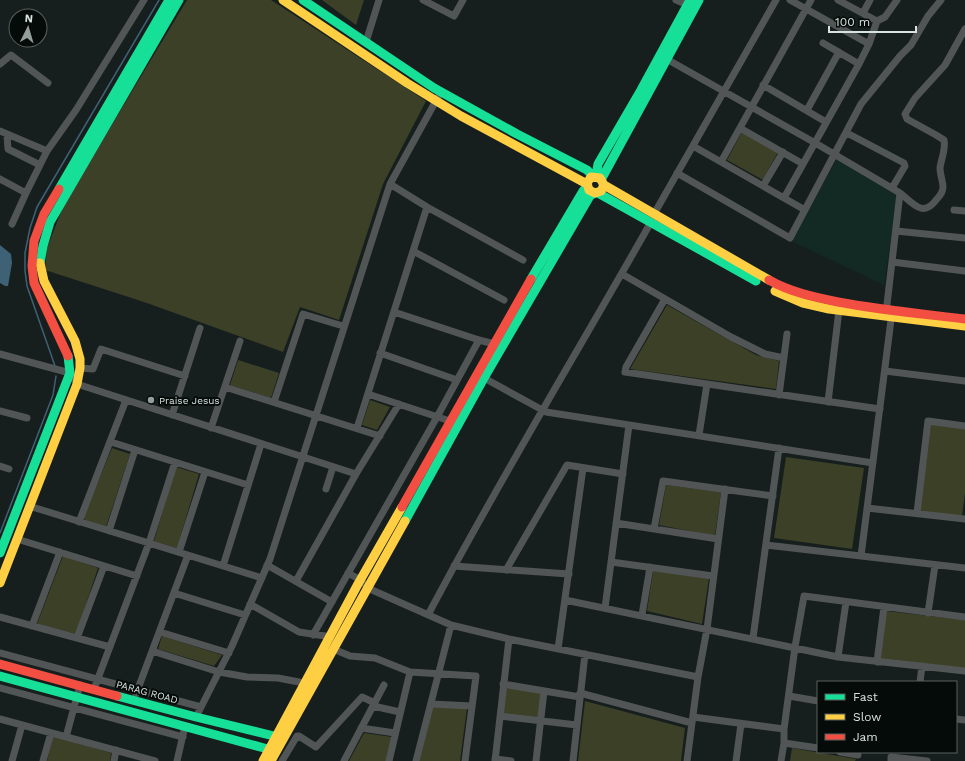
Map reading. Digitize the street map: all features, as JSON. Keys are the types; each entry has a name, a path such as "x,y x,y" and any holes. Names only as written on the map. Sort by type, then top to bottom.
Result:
{"street":[{"path":"12,224 47,151 76,110 144,0"},
{"path":"0,553 70,373 70,356 34,283 32,266 34,241 44,214 169,0"},
{"path":"0,583 77,384 80,368 80,359 75,341 44,281 40,266 42,246 50,222 179,0"},
{"path":"283,0 461,116 587,186 590,192 597,193 653,218 781,287 813,301 839,310 965,319"},
{"path":"303,0 441,92 517,134 587,170 653,218"},
{"path":"366,42 379,0"},
{"path":"423,0 454,16 463,0"},
{"path":"271,761 392,544 478,374 498,345 590,196 601,191 599,179 629,131 689,2 676,0"},
{"path":"663,56 699,0"},
{"path":"428,615 542,410 622,274 677,173 776,0"},
{"path":"790,0 869,44"},
{"path":"721,162 805,8 811,0"},
{"path":"863,13 870,0"},
{"path":"784,198 859,64 869,44 877,21 885,17 897,0"},
{"path":"677,173 790,238 847,133 861,104 900,56 911,45 928,16 941,0"},
{"path":"841,1 877,21"},
{"path":"663,56 892,188 921,209 927,209 943,191 944,187 940,173 944,140 907,119 905,114 915,98 945,65 964,33"},
{"path":"823,44 859,64"},
{"path":"806,110 839,52"},
{"path":"0,64 11,55 48,83"},
{"path":"763,85 826,122"},
{"path":"196,717 229,653 267,565 390,184 441,92"},
{"path":"740,128 803,164"},
{"path":"0,132 47,151"},
{"path":"847,133 904,164 905,166 892,188"},
{"path":"7,134 8,149 40,165"},
{"path":"693,146 805,210"},
{"path":"763,186 783,152"},
{"path":"263,761 386,534 454,423 484,378 516,304 587,186 589,178 599,179"},
{"path":"0,179 26,193"},
{"path":"390,184 426,207 523,260"},
{"path":"861,556 885,371 892,262 900,194"},
{"path":"357,428 426,207"},
{"path":"954,210 965,211"},
{"path":"896,231 965,238"},
{"path":"413,251 504,300"},
{"path":"892,262 965,271"},
{"path":"622,274 731,337 765,354 784,358"},
{"path":"665,299 626,367 625,372 880,409"},
{"path":"813,301 839,303 965,326"},
{"path":"828,402 839,310"},
{"path":"394,312 498,345"},
{"path":"274,402 303,314 344,326"},
{"path":"172,415 200,328"},
{"path":"779,395 787,334"},
{"path":"257,761 325,636 352,576 479,340"},
{"path":"211,428 240,341"},
{"path":"80,368 93,369 101,348 185,376"},
{"path":"380,353 457,380"},
{"path":"0,354 70,373 77,384 356,474"},
{"path":"885,371 965,382"},
{"path":"484,378 546,412 873,463"},
{"path":"699,435 707,384"},
{"path":"225,387 380,436"},
{"path":"368,394 454,423"},
{"path":"79,522 126,400"},
{"path":"296,581 356,474 399,404"},
{"path":"0,411 27,418"},
{"path":"917,513 928,421 965,426"},
{"path":"605,608 629,425"},
{"path":"111,442 248,485"},
{"path":"223,566 262,444"},
{"path":"753,638 779,448"},
{"path":"109,531 135,450"},
{"path":"94,689 149,543 175,462"},
{"path":"506,570 567,465 622,474"},
{"path":"0,466 9,469"},
{"path":"326,489 333,467"},
{"path":"558,649 584,468"},
{"path":"179,552 205,472"},
{"path":"654,529 663,481 773,496"},
{"path":"687,761 698,677 707,629 725,490"},
{"path":"29,506 262,578"},
{"path":"867,508 965,519"},
{"path":"616,523 718,539"},
{"path":"313,635 332,602 377,540 386,534"},
{"path":"17,539 137,576"},
{"path":"280,759 372,590 387,561 392,544"},
{"path":"766,545 965,568"},
{"path":"32,626 60,552"},
{"path":"134,700 188,555"},
{"path":"611,562 713,576"},
{"path":"267,565 332,602"},
{"path":"928,613 935,565"},
{"path":"77,638 104,566"},
{"path":"454,566 569,574"},
{"path":"642,615 650,567"},
{"path":"352,576 372,590 451,625 509,639 698,677"},
{"path":"174,593 245,615"},
{"path":"781,761 795,647 804,596 965,617"},
{"path":"565,600 753,638 838,657 965,671"},
{"path":"838,657 846,602"},
{"path":"250,604 299,632 325,636"},
{"path":"876,662 884,607"},
{"path":"0,618 110,647"},
{"path":"416,761 451,625"},
{"path":"160,632 229,653"},
{"path":"509,639 495,760 511,761"},
{"path":"152,651 219,672 247,678 278,678 300,682"},
{"path":"338,651 350,656 375,658 410,672 476,676 465,761"},
{"path":"0,653 201,707"},
{"path":"573,761 585,654"},
{"name":"PARAG ROAD","path":"0,664 196,717 271,734 289,741"},
{"path":"920,681 922,666"},
{"path":"389,761 410,672"},
{"path":"0,676 14,685 75,702 184,731 264,748 280,759"},
{"path":"503,684 580,695 692,720 784,729"},
{"path":"0,688 14,685"},
{"path":"66,737 80,685"},
{"path":"344,761 384,685"},
{"path":"536,761 544,691"},
{"path":"789,696 817,701"},
{"path":"280,759 297,736 316,747 362,697 374,704 400,712"},
{"path":"431,704 472,706"},
{"path":"500,716 577,725"},
{"path":"0,719 116,750 146,760 155,761"},
{"path":"736,761 741,724"},
{"path":"12,761 22,725"},
{"path":"361,728 395,734"},
{"path":"177,761 184,731"},
{"path":"42,761 51,733"},
{"path":"784,743 817,748"},
{"path":"114,761 116,750"},
{"path":"844,753 858,756"},
{"path":"891,761 891,757 927,761"}],"shaded area":[{"path":"187,0 271,0 426,101 383,184 339,320 300,307 283,352 144,302 45,270 47,248 64,204"},
{"path":"322,0 364,0 356,25"},
{"path":"742,132 778,152 763,180 727,160"},
{"path":"837,159 898,194 884,285 791,241"},
{"path":"667,305 756,355 779,361 776,389 630,369"},
{"path":"238,360 279,373 271,398 230,385"},
{"path":"370,400 390,407 377,430 362,425"},
{"path":"931,424 965,428 965,493 962,516 920,511"},
{"path":"112,448 130,454 106,527 83,519"},
{"path":"786,457 864,468 852,549 774,538"},
{"path":"176,467 199,474 177,548 154,541"},
{"path":"666,485 721,492 715,536 659,525"},
{"path":"63,556 98,568 76,634 37,624"},
{"path":"653,571 709,578 702,624 647,611"},
{"path":"886,611 965,620 965,669 880,659"},
{"path":"162,636 222,655 214,666 158,649"},
{"path":"506,687 545,693 541,721 503,715"},
{"path":"585,701 685,728 681,761 578,761"},
{"path":"433,707 467,708 460,761 419,761"},
{"path":"364,733 392,737 386,761 349,761"},
{"path":"53,736 111,753 110,761 47,761"},
{"path":"792,748 856,759 855,761 790,761"}],"water":[{"path":"0,245 11,254 12,263 8,286 0,283"}],"waterway":[{"path":"55,366 27,286 25,253 30,228 37,207 159,0"},
{"path":"0,533 53,395 56,376"}],"traffic: fast":[{"path":"59,189 169,0"},
{"path":"40,263 50,222 179,0"},
{"path":"303,0 434,88 517,134 587,170 593,176"},
{"path":"596,176 598,164 641,90 690,0"},
{"path":"602,178 699,0"},
{"path":"531,279 583,191 587,187"},
{"path":"405,521 484,378 590,196 595,193"},
{"path":"598,193 756,281"},
{"path":"0,553 70,373 68,356"},
{"path":"0,676 274,752"},
{"path":"117,696 282,738"}],"traffic: slow":[{"path":"283,0 407,83 461,116 587,184"},
{"path":"604,185 601,191 595,193 589,190 587,183 591,177 600,178 604,185 769,280"},
{"path":"0,583 77,384 80,368 80,359 75,341 44,281 40,263"},
{"path":"775,291 803,303 829,309 965,326"},
{"path":"263,761 358,584 402,507"},
{"path":"271,761 405,521"}],"traffic: jam":[{"path":"59,189 44,214 34,241 32,266 34,283 68,356"},
{"path":"402,507 531,279"},
{"path":"769,280 794,291 838,302 886,310 965,319"},
{"path":"0,664 117,696"}],"place":[{"name":"Praise Jesus","path":"151,400"}]}
